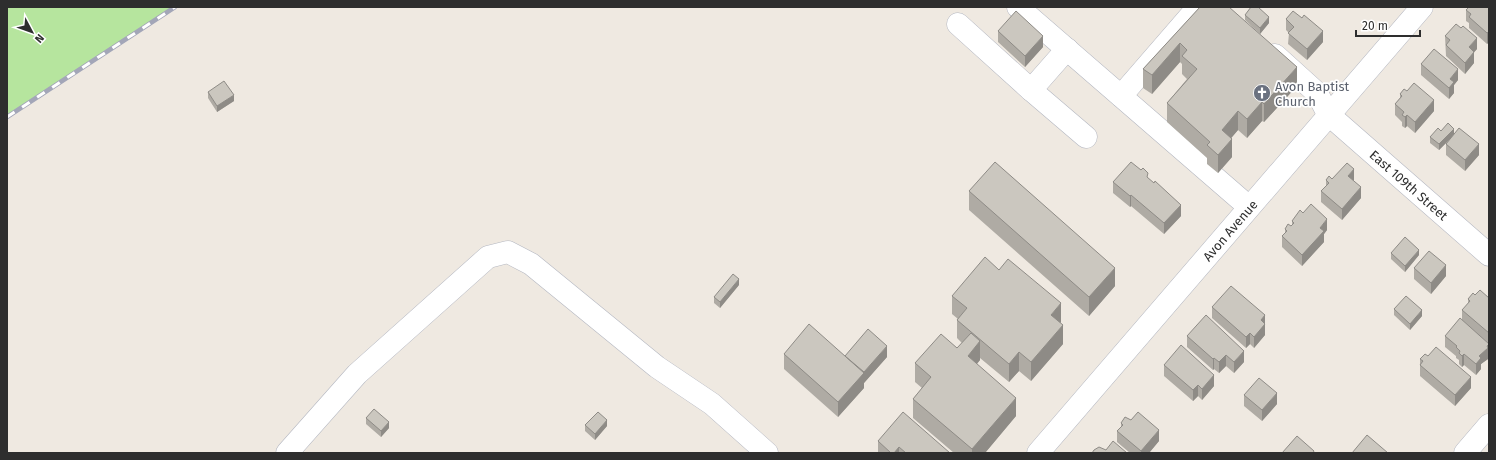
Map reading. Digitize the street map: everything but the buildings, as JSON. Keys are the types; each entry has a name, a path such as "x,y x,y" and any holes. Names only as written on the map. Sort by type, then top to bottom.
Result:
{"street":[{"path":"1018,7 1249,207"},
{"path":"1121,96 1198,7"},
{"name":"Avon Avenue","path":"1038,453 1328,114 1422,7"},
{"path":"958,24 1086,137"},
{"path":"1257,40 1317,93 1328,114"},
{"path":"1031,90 1067,49"},
{"name":"East 109th Street","path":"1328,114 1489,255"},
{"path":"287,453 363,369 488,257 508,252 531,264 657,367 712,404 767,453"},
{"path":"1465,453 1489,425"}],"green space":[{"path":"7,7 175,7 7,117"}],"railway":[{"path":"7,117 175,7"}],"place":[{"name":"Avon Baptist Church","path":"1262,93"}]}
